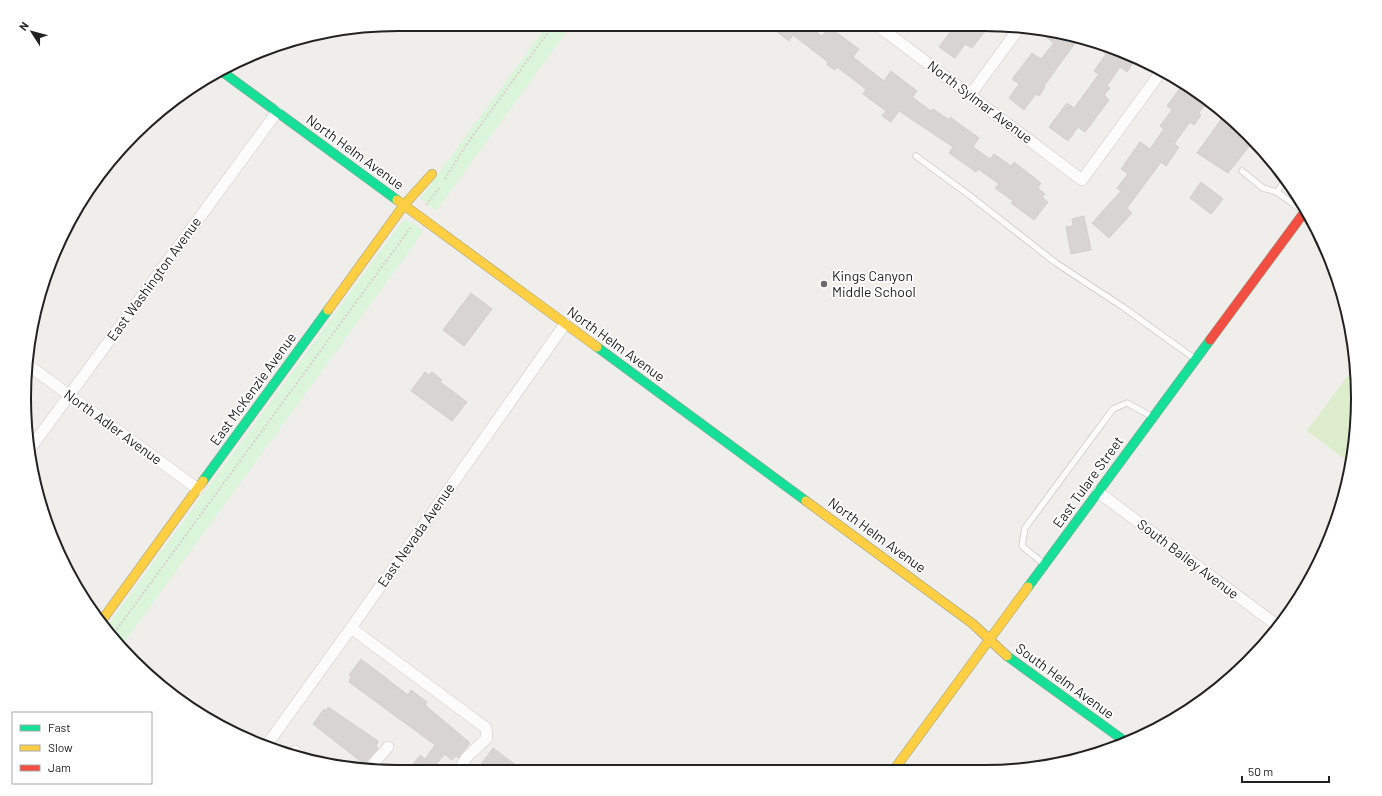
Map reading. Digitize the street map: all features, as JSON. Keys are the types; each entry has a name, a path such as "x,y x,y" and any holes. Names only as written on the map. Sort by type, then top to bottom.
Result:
{"street":[{"name":"North Sylmar Avenue","path":"885,31 1082,180 1159,75"},
{"path":"970,95 1016,33"},
{"name":"North Helm Avenue","path":"226,74 973,624 989,640"},
{"name":"East Washington Avenue","path":"34,444 277,112"},
{"name":"East McKenzie Avenue","path":"105,618 404,204 432,174"},
{"name":"East Tulare Street","path":"897,765 1302,215"},
{"name":"East Nevada Avenue","path":"269,742 565,324"},
{"name":"North Adler Avenue","path":"32,368 198,489"},
{"name":"South Bailey Avenue","path":"1098,492 1274,623"},
{"path":"351,628 486,728 487,738 467,757 462,765"},
{"name":"South Helm Avenue","path":"989,640 1003,654 1121,738"},
{"path":"373,764 388,747"}],"lane":[{"path":"916,156 1056,263 1124,307 1195,359"},
{"path":"1242,171 1263,188 1277,192 1296,205"},
{"path":"1277,192 1282,185"},
{"path":"1045,565 1022,546 1025,528 1113,409 1127,403 1153,417"}],"path":[{"path":"115,631 419,215 464,148 549,31"}],"green space":[{"path":"543,31 567,31 436,211 420,199"},
{"path":"406,220 416,225 423,232 124,642 109,624 401,223"},
{"path":"1350,373 1350,422 1346,459 1307,431"}],"building":[{"path":"776,31 815,31 822,36 826,31 834,31 859,49 853,57 884,81 891,71 917,91 912,97 931,111 933,109 949,120 950,117 979,138 973,147 990,159 994,154 1011,166 1014,162 1041,183 1038,188 1045,194 1042,197 1048,202 1034,220 1011,203 1013,201 995,188 999,184 978,169 976,172 949,153 953,147 899,111 891,122 882,116 886,111 863,94 866,89 837,67 835,70 827,65 828,62 793,35 789,41"},
{"path":"951,31 985,31 972,48 965,44 955,58 939,47"},
{"path":"1045,36 1075,43 1044,86 1045,87 1039,96 1036,94 1024,110 1009,98 1019,84 1012,79 1032,53 1041,59 1054,43"},
{"path":"1104,51 1133,63 1127,72 1120,67 1107,86 1110,88 1104,95 1109,100 1085,132 1078,127 1068,141 1049,127 1067,103 1074,108 1099,74 1094,71 1106,54 1103,52"},
{"path":"1180,88 1205,105 1199,113 1201,115 1194,125 1190,122 1174,144 1179,147 1166,166 1161,162 1127,208 1132,213 1109,238 1092,223 1121,191 1117,188 1128,174 1121,169 1140,142 1150,149 1164,129 1160,126 1172,110 1167,106"},
{"path":"1222,119 1250,145 1228,173 1197,153"},
{"path":"1201,182 1223,199 1211,214 1190,198"},
{"path":"1084,216 1091,250 1071,254 1066,227 1073,226 1072,219"},
{"path":"471,293 492,309 464,346 443,330"},
{"path":"425,372 429,375 432,372 442,380 440,382 467,402 452,421 411,391"},
{"path":"361,659 408,695 411,690 427,702 425,705 470,743 458,758 457,756 451,760 445,754 435,765 412,765 420,755 425,759 435,745 349,682 351,676 349,675"},
{"path":"328,707 378,741 376,747 378,748 365,763 313,724 324,709 326,711"},
{"path":"493,748 516,765 483,765 481,764"}],"traffic: fast":[{"path":"226,74 397,200"},
{"path":"203,481 328,310"},
{"path":"1028,587 1210,340"},
{"path":"597,347 806,501"},
{"path":"1007,656 1121,738"}],"traffic: slow":[{"path":"328,310 404,205 432,174"},
{"path":"397,200 597,347"},
{"path":"104,617 203,481"},
{"path":"806,501 973,624 1007,656"},
{"path":"897,765 1028,587"}],"traffic: jam":[{"path":"1210,340 1302,215"}],"place":[{"name":"Kings Canyon Middle School","path":"824,284"}]}
